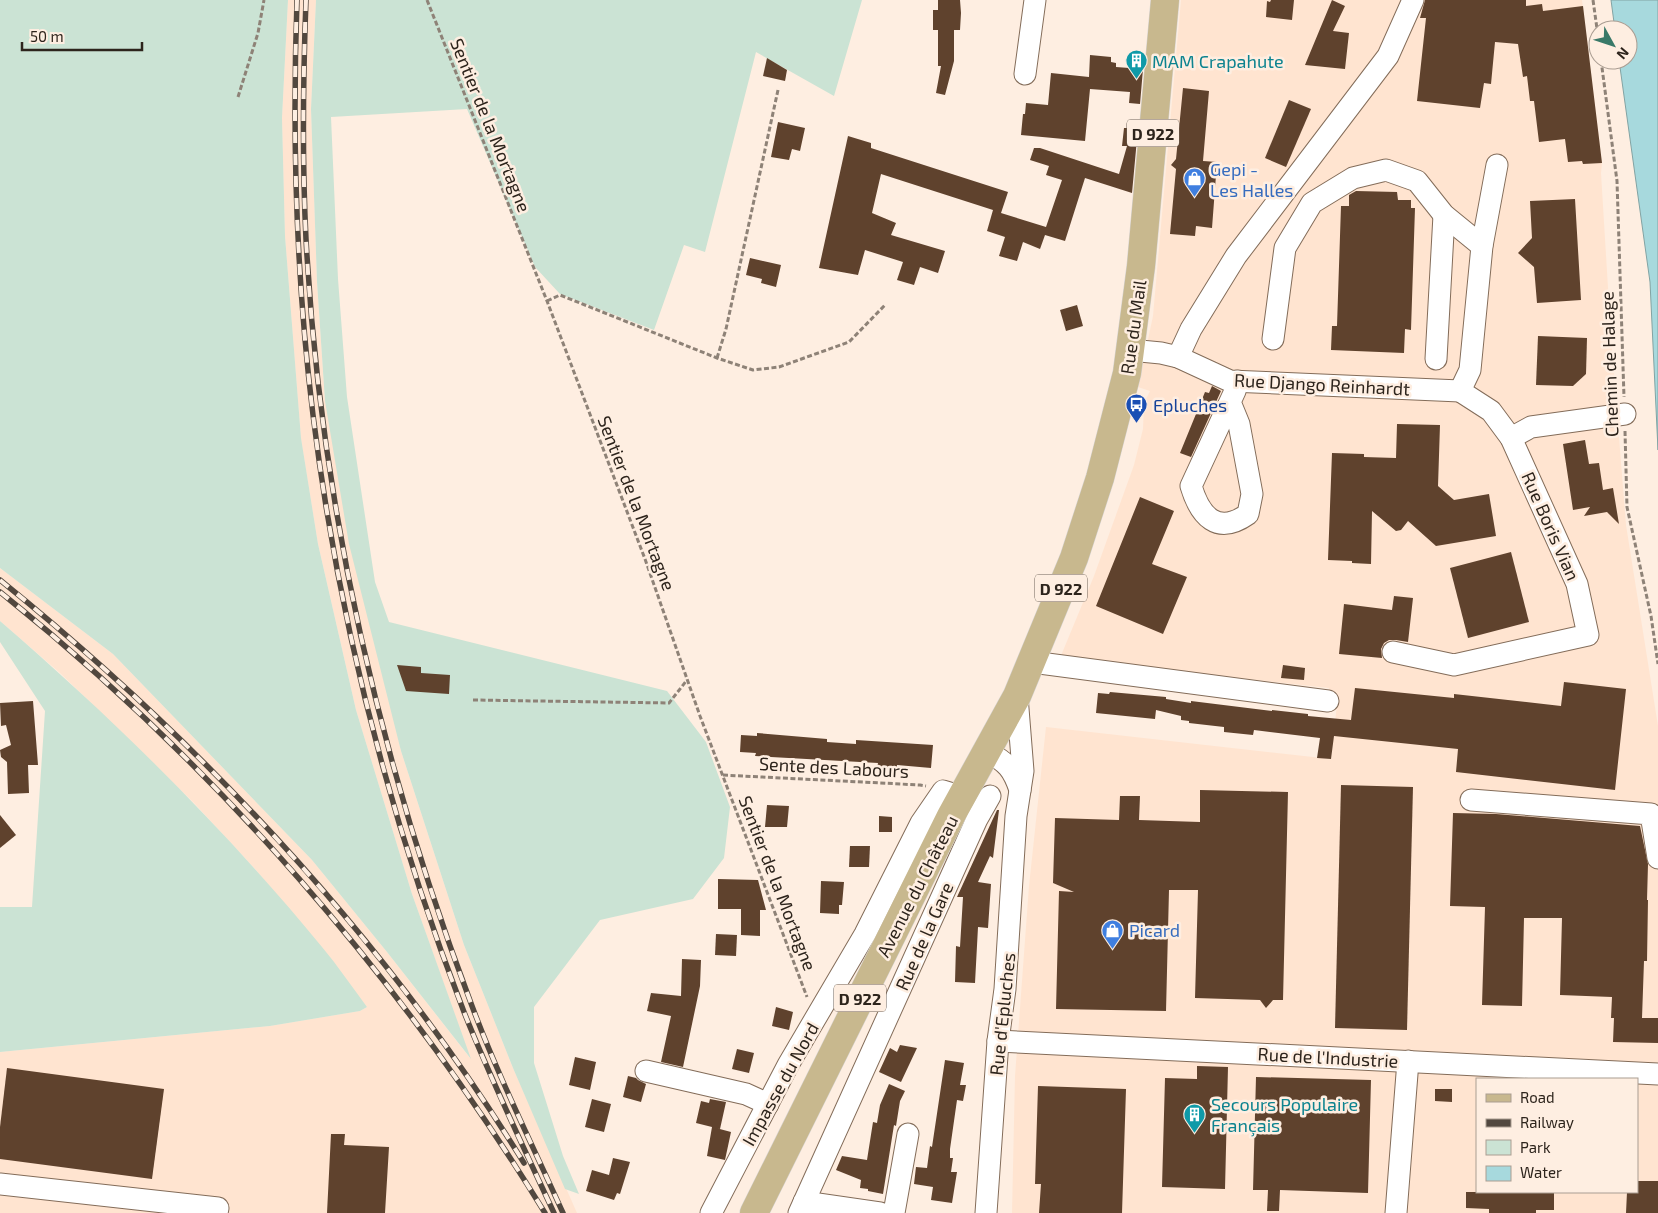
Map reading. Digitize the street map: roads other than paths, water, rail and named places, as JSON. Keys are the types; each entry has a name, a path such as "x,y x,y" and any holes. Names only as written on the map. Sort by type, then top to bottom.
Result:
{"main road":[{"name":"Rue du Mail","path":"1017,696 1074,558 1100,478 1127,373 1142,266 1165,0"},
{"name":"Avenue du Château","path":"754,1213 951,816 966,792 1017,696"}],"street":[{"path":"1025,74 1035,0"},
{"path":"1178,357 1191,329 1236,256 1388,56 1413,0"},
{"path":"1460,392 1470,370 1482,246 1497,165"},
{"path":"1273,339 1285,248 1312,203 1353,178 1386,170 1417,181 1444,215 1482,246"},
{"path":"1436,359 1444,215"},
{"name":"Rue Django Reinhardt","path":"1130,350 1161,353 1178,357 1230,380 1460,392"},
{"path":"1230,402 1239,424 1252,494 1248,514 1237,521 1219,524 1206,517 1196,501 1191,486 1238,381"},
{"name":"Rue Boris Vian","path":"1393,652 1454,665 1588,636 1577,584 1511,438 1491,411 1460,392"},
{"path":"1511,438 1531,427 1625,414"},
{"path":"1032,662 1328,701"},
{"name":"Rue d'Epluches","path":"986,1213 998,1041 1006,989 1016,816 1023,771 1017,696"},
{"path":"987,752 1002,760 1014,773 1020,790"},
{"path":"966,792 1016,816"},
{"name":"Impasse du Nord","path":"711,1213 788,1064 866,934 922,823 966,792"},
{"name":"Rue de la Gare","path":"801,1208 977,819 966,792"},
{"path":"1471,800 1651,814 1658,858"},
{"name":"Rue de l'Industrie","path":"998,1041 1658,1074"},
{"path":"1396,1213 1408,1062"},
{"path":"646,1071 746,1094 768,1104"},
{"path":"894,1213 908,1134"},
{"path":"0,1184 218,1208 217,1213"},
{"path":"801,1208 880,1213"}],"water":[{"path":"1611,0 1658,0 1658,450 1650,282 1620,70 1638,70 1638,20 1614,20"}],"railway":[{"path":"297,0 295,156 299,260 307,363 324,491 352,643 390,793 437,940 485,1063 554,1213"},
{"path":"306,0 304,179 313,337 325,435 340,532 359,629 382,725 439,913 472,1006 493,1058 563,1213"},
{"path":"0,580 149,709 219,778 287,850 351,924 413,1001 470,1081 524,1163"},
{"path":"0,592 79,659 156,729 229,802 299,879 366,958 429,1041 489,1126 545,1213"}],"place":[{"name":"MAM Crapahute","path":"1136,80"},
{"name":"Gepi - Les Halles","path":"1194,198"},
{"name":"Epluches","path":"1137,424"},
{"name":"Picard","path":"1113,949"},
{"name":"Secours Populaire Français","path":"1195,1133"}]}
